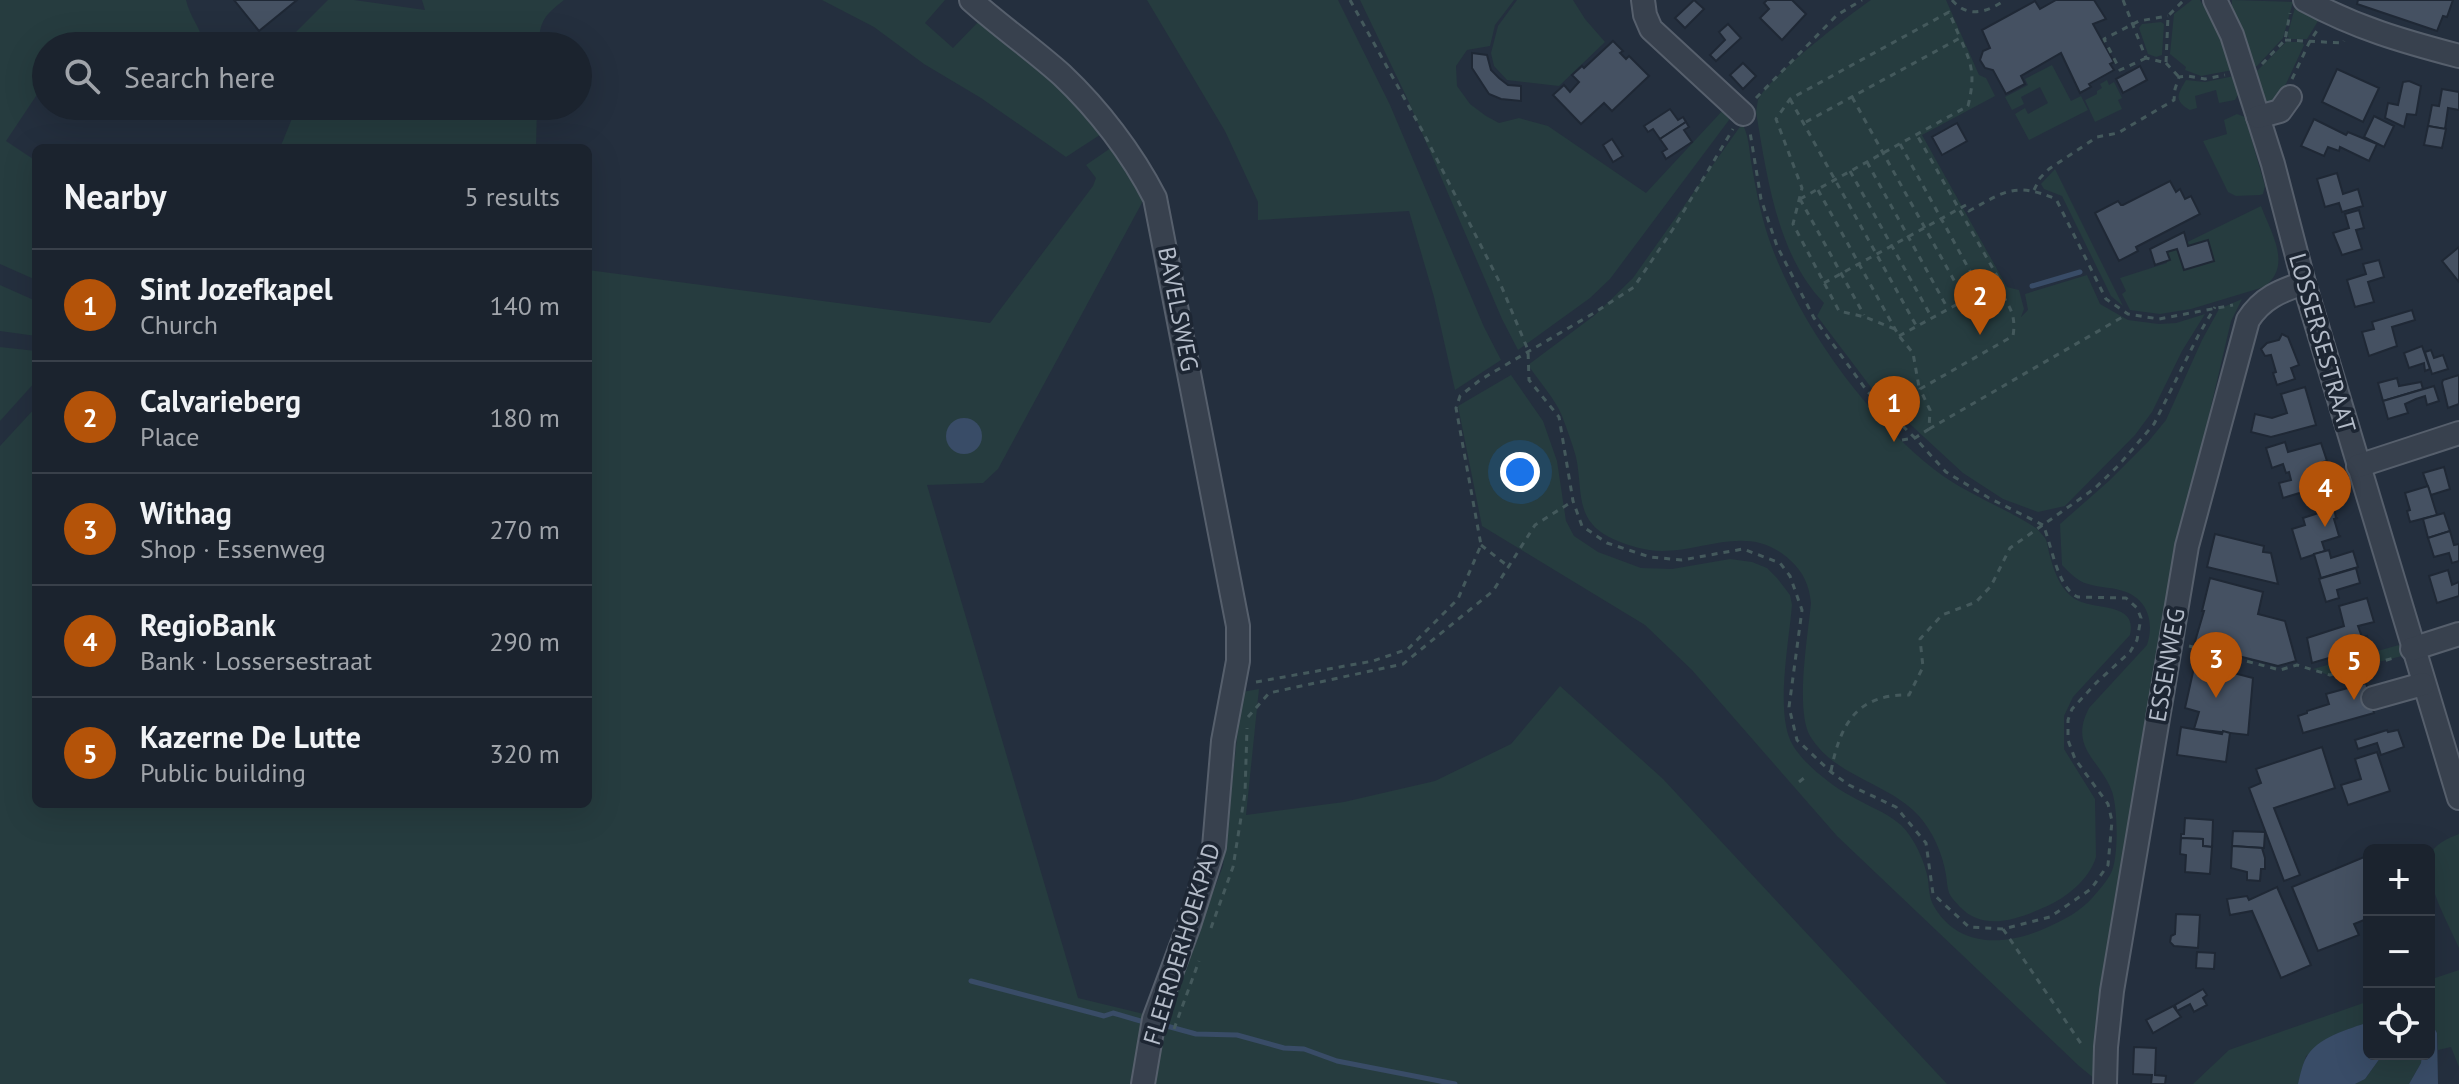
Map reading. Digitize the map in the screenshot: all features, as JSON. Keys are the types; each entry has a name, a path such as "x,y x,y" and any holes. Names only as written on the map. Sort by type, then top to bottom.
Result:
{"street":[{"name":"BAVELSWEG","path":"971,0 1063,77 1099,114 1144,176 1155,198 1238,626 1234,688"},
{"path":"1643,0 1651,29 1743,114"},
{"name":"LOSSERSESTRAAT","path":"2215,0 2232,35 2258,117 2358,466 2459,798"},
{"path":"2298,4 2341,13 2386,37 2459,56"},
{"path":"2258,117 2280,111 2290,97"},
{"name":"ESSENWEG","path":"2105,1076 2112,991 2187,546 2248,320 2263,301 2304,283"},
{"path":"2358,466 2459,433"},
{"path":"2413,651 2459,634"},
{"path":"2373,698 2423,684"},
{"name":"FLEERDERHOEKPAD","path":"1143,1084 1154,1019 1214,847 1223,741 1234,688"}],"path":[{"path":"1350,0 1423,132 1500,283 1528,350 1529,380 1559,417 1573,501 1582,526 1607,543 1650,557 1682,560 1743,549 1780,563 1790,576 1802,610 1789,707 1797,740 1849,785 1896,807 1926,843 1933,894 1969,927 2003,929 2050,917 2091,889 2108,865 2112,821 2108,804 2075,759 2068,740 2068,720 2080,700 2130,652 2142,621 2137,608 2126,598 2078,597 2071,594 2065,588 2043,525 1946,472 1867,391 1814,318 1777,246 1761,199 1743,114"},
{"path":"1234,688 1280,676 1373,661 1408,649 1458,599 1481,545 1456,408 1466,389 1634,287 1743,114 1766,86 1837,15 1862,0"},
{"path":"1952,0 1970,12 1990,11 2005,0"},
{"path":"2123,0 2146,58"},
{"path":"2184,0 2168,16 2139,21 2104,39 2120,70 2146,58 2166,63 2179,77 2205,79 2258,68 2285,40 2298,4"},
{"path":"1800,199 1968,106 1974,83 1973,71 1949,12 1790,99 1776,119 1802,188 1793,224 1839,311 1895,329"},
{"path":"2285,40 2343,43 2341,13"},
{"path":"2290,97 2286,92 2310,41 2341,13"},
{"path":"2166,63 2168,16"},
{"path":"1804,123 1960,38"},
{"path":"2034,190 2049,169 2097,137 2118,133 2174,100 2179,77"},
{"path":"1852,97 1965,300"},
{"path":"1790,99 1917,327"},
{"path":"1917,135 2000,281 2015,322 2013,336 1920,389"},
{"path":"1900,144 1981,291"},
{"path":"1867,162 1948,309"},
{"path":"1850,171 1932,318"},
{"path":"1818,190 1899,336 1913,353 1920,389 1930,410 1929,429"},
{"path":"1824,283 1966,205 1969,211 2007,190 2034,190 2056,199 2106,299 2128,314 2159,319 2215,307 2154,424 2094,489 2010,548 1991,586 1976,602 1942,615 1920,639 1923,667 1909,695 1893,694 1868,702 1851,716 1837,743 1831,772"},
{"path":"1800,199 1865,317"},
{"path":"1899,336 2000,281"},
{"path":"1902,440 1915,438 2128,314"},
{"path":"1206,941 1233,867 1245,793 1248,717 1269,693 1403,664 1493,591 1535,525 1573,501"},
{"path":"1481,545 1509,567"},
{"path":"2170,641 2280,670 2297,665 2330,675 2413,651"},
{"path":"1799,782 1804,778"},
{"path":"2003,929 2105,1076"},
{"path":"1171,1038 1201,956"}],"green space":[{"path":"0,0 186,0 200,32 32,32 32,102 6,141 32,158 32,278 0,264"},
{"path":"328,0 354,0 425,10 422,0 564,0 544,19 540,32 296,32"},
{"path":"822,0 945,0 925,23 953,48 980,20 1020,45 1109,129 1066,157 981,98 924,64 874,27"},
{"path":"1147,0 1338,0 1390,105 1484,327 1501,360 1455,390 1434,297 1409,211 1258,220 1258,202 1225,131"},
{"path":"1360,0 1514,0 1495,25 1490,46 1467,50 1456,66 1457,86 1470,104 1486,116 1499,123 1519,118 1548,126 1646,193 1724,109 1731,114 1610,279 1590,298 1518,350 1407,98"},
{"path":"1517,0 1573,0 1605,42 1559,86 1507,80 1494,66 1491,53 1498,26"},
{"path":"1871,0 1946,0 1979,75 1986,78 1995,96 1922,135 2007,287 2019,290 2024,309 2021,317 2028,310 2025,294 2087,275 2100,304 2128,320 2176,323 2205,314 2182,351 2152,412 2135,435 2065,506 2038,512 2003,499 1963,473 1873,390 1817,316 1824,303 1808,284 1785,238 1770,188 1756,112 1758,100 1776,77"},
{"path":"2192,0 2200,0 2224,42 2233,70 2201,76 2185,70 2186,67 2170,54 2174,14"},
{"path":"2232,0 2293,2 2283,38 2257,66 2250,68 2232,13"},
{"path":"2296,4 2318,21 2307,39 2290,39 2287,36"},
{"path":"2142,24 2164,24 2162,55 2156,57 2148,54 2139,28"},
{"path":"2286,42 2302,42 2304,45 2278,101 2264,106 2252,72 2258,70"},
{"path":"2052,65 2071,101 2081,96 2088,110 2029,140 2015,114 2025,108 2028,114 2048,103 2040,87 2021,97 2024,104 2012,110 2005,97 2028,85 2025,79"},
{"path":"2234,76 2239,93 2235,100 2219,103 2216,90 2195,96 2197,108 2190,110 2179,100 2186,80 2205,82"},
{"path":"2107,80 2109,85 2114,82 2122,98 2118,100 2122,109 2095,122 2085,100 2097,94 2102,88 2100,84"},
{"path":"2237,114 2245,117 2265,186 2260,195 2236,196 2228,192 2203,141 2227,134 2224,120"},
{"path":"291,120 537,120 536,144 282,144"},
{"path":"1743,125 1773,250 1802,311 1840,370 1885,425 1935,470 2036,528 2045,538 2056,574 2070,595 2083,603 2121,612 2131,624 2130,635 2073,697 2064,716 2064,749 2095,799 2096,857 2082,881 2069,893 2024,916 1990,921 1969,915 1949,893 1945,867 1936,843 1918,815 1892,794 1833,761 1810,736 1803,709 1803,691 1811,603 1805,580 1795,565 1773,548 1756,542 1722,542 1668,551 1649,550 1618,541 1598,530 1585,512 1576,457 1562,416 1528,365 1595,315 1633,278"},
{"path":"1118,143 1144,199 998,469 983,483 927,485 1078,998 1148,1015 1137,1084 0,1084 0,446 32,411 32,808 592,808 592,271 990,323 1096,178 1086,165","holes":["967,418 978,446 962,453 947,430 950,425"]},
{"path":"2055,169 2123,306 2111,296 2062,196 2044,189 2041,184"},
{"path":"2261,206 2274,238 2278,259 2273,279 2264,287 2191,309 2160,314 2130,310 2122,294 2126,291 2120,278 2167,263 2163,254"},
{"path":"0,285 32,299 32,335 0,331"},
{"path":"2242,299 2231,321 2167,595 2153,678 2101,1084 1837,836 1692,670 1645,625 1482,526 1458,406 1511,375 1543,421 1557,461 1566,521 1574,536 1598,552 1641,568 1672,569 1730,559 1767,568 1790,595 1792,605 1784,707 1793,745 1814,770 1832,784 1901,825 1915,843 1924,865 1933,905 1946,922 1972,937 1987,940 2018,938 2054,924 2083,907 2105,882 2114,866 2116,818 2113,796 2106,778 2088,752 2082,733 2089,708 2147,645 2150,629 2145,607 2134,596 2121,590 2084,583 2062,565 2060,524 2110,480 2166,420 2219,309"},
{"path":"0,347 32,351 32,385 0,421"},
{"path":"2399,645 2402,656 2328,675 2313,669"},
{"path":"1560,686 1663,779 1947,1084 1151,1084 1164,1019 1223,866 1242,692 1259,689 1246,815 1344,802 1435,781 1511,744"},
{"path":"2459,834 2459,948 2435,895 2435,848"},
{"path":"2459,970 2459,1067 2451,1047 2438,1050 2435,978"},
{"path":"2363,1003 2363,1024 2336,1034 2306,1056 2298,1084 2193,1084 2229,1050"},
{"path":"2379,1060 2421,1060 2409,1084 2355,1084 2365,1079"}],"water":[{"path":"964,418 976,424 982,436 976,448 964,454 952,448 946,436 952,424"},
{"path":"2363,1024 2363,1060 2379,1060 2365,1079 2355,1084 2298,1084 2311,1051 2334,1035"},
{"path":"2435,1030 2438,1084 2409,1084 2421,1060 2435,1060"}],"building":[{"path":"234,0 297,0 259,31"},
{"path":"1694,0 1704,9 1685,28 1675,18"},
{"path":"1767,0 1792,0 1806,14 1782,40 1760,18 1769,9 1764,3"},
{"path":"2056,0 2094,0 2106,19 2093,24 2114,62 2110,64 2114,70 2089,84 2091,87 2080,93 2061,53 2021,76 2025,84 2006,94 1993,70 1985,68 1980,60 1983,51 1990,48 1982,30 2035,1 2040,9"},
{"path":"2358,0 2453,0 2447,17 2443,16 2437,31 2357,4"},
{"path":"1728,24 1741,38 1716,61 1710,55 1725,40 1719,32"},
{"path":"1613,41 1626,59 1629,56 1649,76 1612,111 1604,103 1581,124 1553,95 1564,85 1570,92 1579,82 1572,75"},
{"path":"1472,53 1487,55 1491,70 1499,78 1508,85 1521,86 1521,101 1489,94 1472,68"},
{"path":"1743,63 1756,76 1743,89 1730,75"},
{"path":"2140,66 2147,80 2123,93 2116,79"},
{"path":"2337,69 2379,88 2363,122 2322,102"},
{"path":"2403,82 2421,86 2416,115 2407,114 2404,127 2385,118 2388,103 2398,105"},
{"path":"2442,89 2459,92 2459,110 2448,108 2445,129 2428,126 2432,105 2439,106"},
{"path":"1670,109 1678,120 1683,117 1686,122 1660,139 1653,129 1648,132 1644,126"},
{"path":"2374,116 2394,126 2384,147 2364,137"},
{"path":"2314,119 2346,135 2348,132 2377,144 2369,161 2340,147 2339,151 2328,147 2324,156 2301,146"},
{"path":"1686,122 1689,127 1684,130 1692,142 1666,159 1662,152 1667,149 1660,139"},
{"path":"1957,123 1967,141 1942,155 1932,137"},
{"path":"2428,126 2446,129 2442,148 2424,145"},
{"path":"1612,139 1623,156 1613,162 1603,145"},
{"path":"2337,173 2343,194 2358,189 2363,206 2342,212 2339,203 2325,207 2317,179"},
{"path":"2170,181 2176,192 2180,189 2185,199 2191,196 2200,214 2136,247 2138,251 2119,261 2095,213 2118,201 2123,205"},
{"path":"2359,210 2364,228 2356,230 2362,249 2342,255 2333,233 2349,228 2345,214"},
{"path":"2184,232 2188,246 2208,240 2214,261 2184,270 2177,249 2167,252 2170,260 2155,265 2150,249"},
{"path":"2459,247 2459,282 2442,261"},
{"path":"2379,260 2384,277 2368,282 2374,302 2355,307 2347,280 2366,274 2363,264"},
{"path":"2412,310 2415,320 2392,327 2397,346 2369,356 2362,332 2374,329 2372,322"},
{"path":"2282,334 2288,337 2299,365 2291,368 2295,379 2277,385 2271,355 2265,356 2261,349 2267,343 2279,340"},
{"path":"2422,346 2430,369 2425,371 2424,363 2409,368 2404,353"},
{"path":"2431,350 2434,358 2443,355 2448,369 2432,374 2425,352"},
{"path":"2459,375 2459,404 2448,408 2443,380"},
{"path":"2397,378 2399,386 2421,382 2423,389 2383,401 2378,383"},
{"path":"2434,386 2439,401 2427,405 2425,396 2416,399 2405,404 2408,413 2388,419 2383,401"},
{"path":"2305,387 2316,425 2271,437 2251,432 2255,414 2272,418 2287,413 2281,394"},
{"path":"2285,442 2288,452 2321,443 2327,461 2323,462 2329,471 2324,476 2318,470 2311,472 2316,488 2283,498 2279,483 2291,480 2289,472 2286,473 2283,464 2272,468 2266,448"},
{"path":"2444,467 2450,489 2431,495 2423,473"},
{"path":"2428,486 2437,515 2410,522 2405,493"},
{"path":"2334,508 2338,518 2334,519 2341,536 2322,542 2325,551 2301,559 2292,529 2305,525 2303,518"},
{"path":"2444,513 2450,531 2428,538 2423,519"},
{"path":"2450,531 2454,545 2459,544 2459,561 2452,563 2449,553 2434,557 2428,538"},
{"path":"2215,534 2264,546 2263,552 2271,553 2278,584 2207,567"},
{"path":"2329,550 2331,558 2353,551 2358,567 2321,578 2314,554"},
{"path":"2356,568 2360,583 2337,590 2339,598 2326,602 2319,579"},
{"path":"2448,570 2452,585 2459,582 2459,596 2437,603 2429,576"},
{"path":"2210,578 2263,592 2258,614 2285,621 2296,661 2278,666 2194,645"},
{"path":"2367,598 2374,622 2358,626 2362,637 2367,636 2370,646 2312,663 2307,638 2344,626 2339,606"},
{"path":"2195,663 2253,678 2248,735 2194,729 2199,712 2185,708"},
{"path":"2366,683 2374,713 2303,733 2298,716 2329,704 2326,694"},
{"path":"2181,727 2230,733 2226,762 2177,755"},
{"path":"2387,730 2398,730 2404,747 2381,755 2377,743 2358,749 2355,740"},
{"path":"2322,747 2335,788 2274,808 2300,875 2284,881 2249,788 2261,783 2256,769"},
{"path":"2377,752 2390,791 2348,805 2341,785 2361,779 2355,759"},
{"path":"2185,818 2213,820 2212,847 2203,846 2203,839 2181,838"},
{"path":"2233,831 2265,832 2264,848 2232,846"},
{"path":"2181,838 2203,839 2203,846 2212,847 2210,874 2185,872 2186,855 2180,854"},
{"path":"2232,846 2262,848 2265,869 2261,869 2260,881 2247,880 2247,872 2231,868"},
{"path":"2363,857 2363,920 2354,924 2359,935 2318,951 2292,887"},
{"path":"2277,887 2311,965 2281,978 2252,911 2230,915 2227,899 2247,896 2249,900"},
{"path":"2176,914 2200,915 2198,948 2174,946 2170,942 2175,934"},
{"path":"2197,952 2215,953 2214,969 2196,968"},
{"path":"2203,989 2207,995 2203,998 2207,1005 2194,1012 2190,1004 2177,1011 2175,1005"},
{"path":"2173,1006 2181,1017 2153,1033 2146,1020"},
{"path":"2134,1047 2156,1048 2155,1075 2166,1076 2165,1084 2151,1084 2152,1075 2133,1074"}],"waterway":[{"path":"2032,286 2080,272"},
{"path":"971,981 1104,1016 1113,1013 1144,1022"},
{"path":"1163,1025 1196,1034 1237,1035 1284,1048 1304,1049 1337,1061 1455,1084"}],"place":[{"name":"Calvarieberg","path":"1980,335"},
{"name":"Sint Jozefkapel","path":"1894,442"},
{"name":"RegioBank","path":"2325,527"},
{"name":"Withag","path":"2216,698"},
{"name":"Kazerne De Lutte","path":"2354,700"}]}
